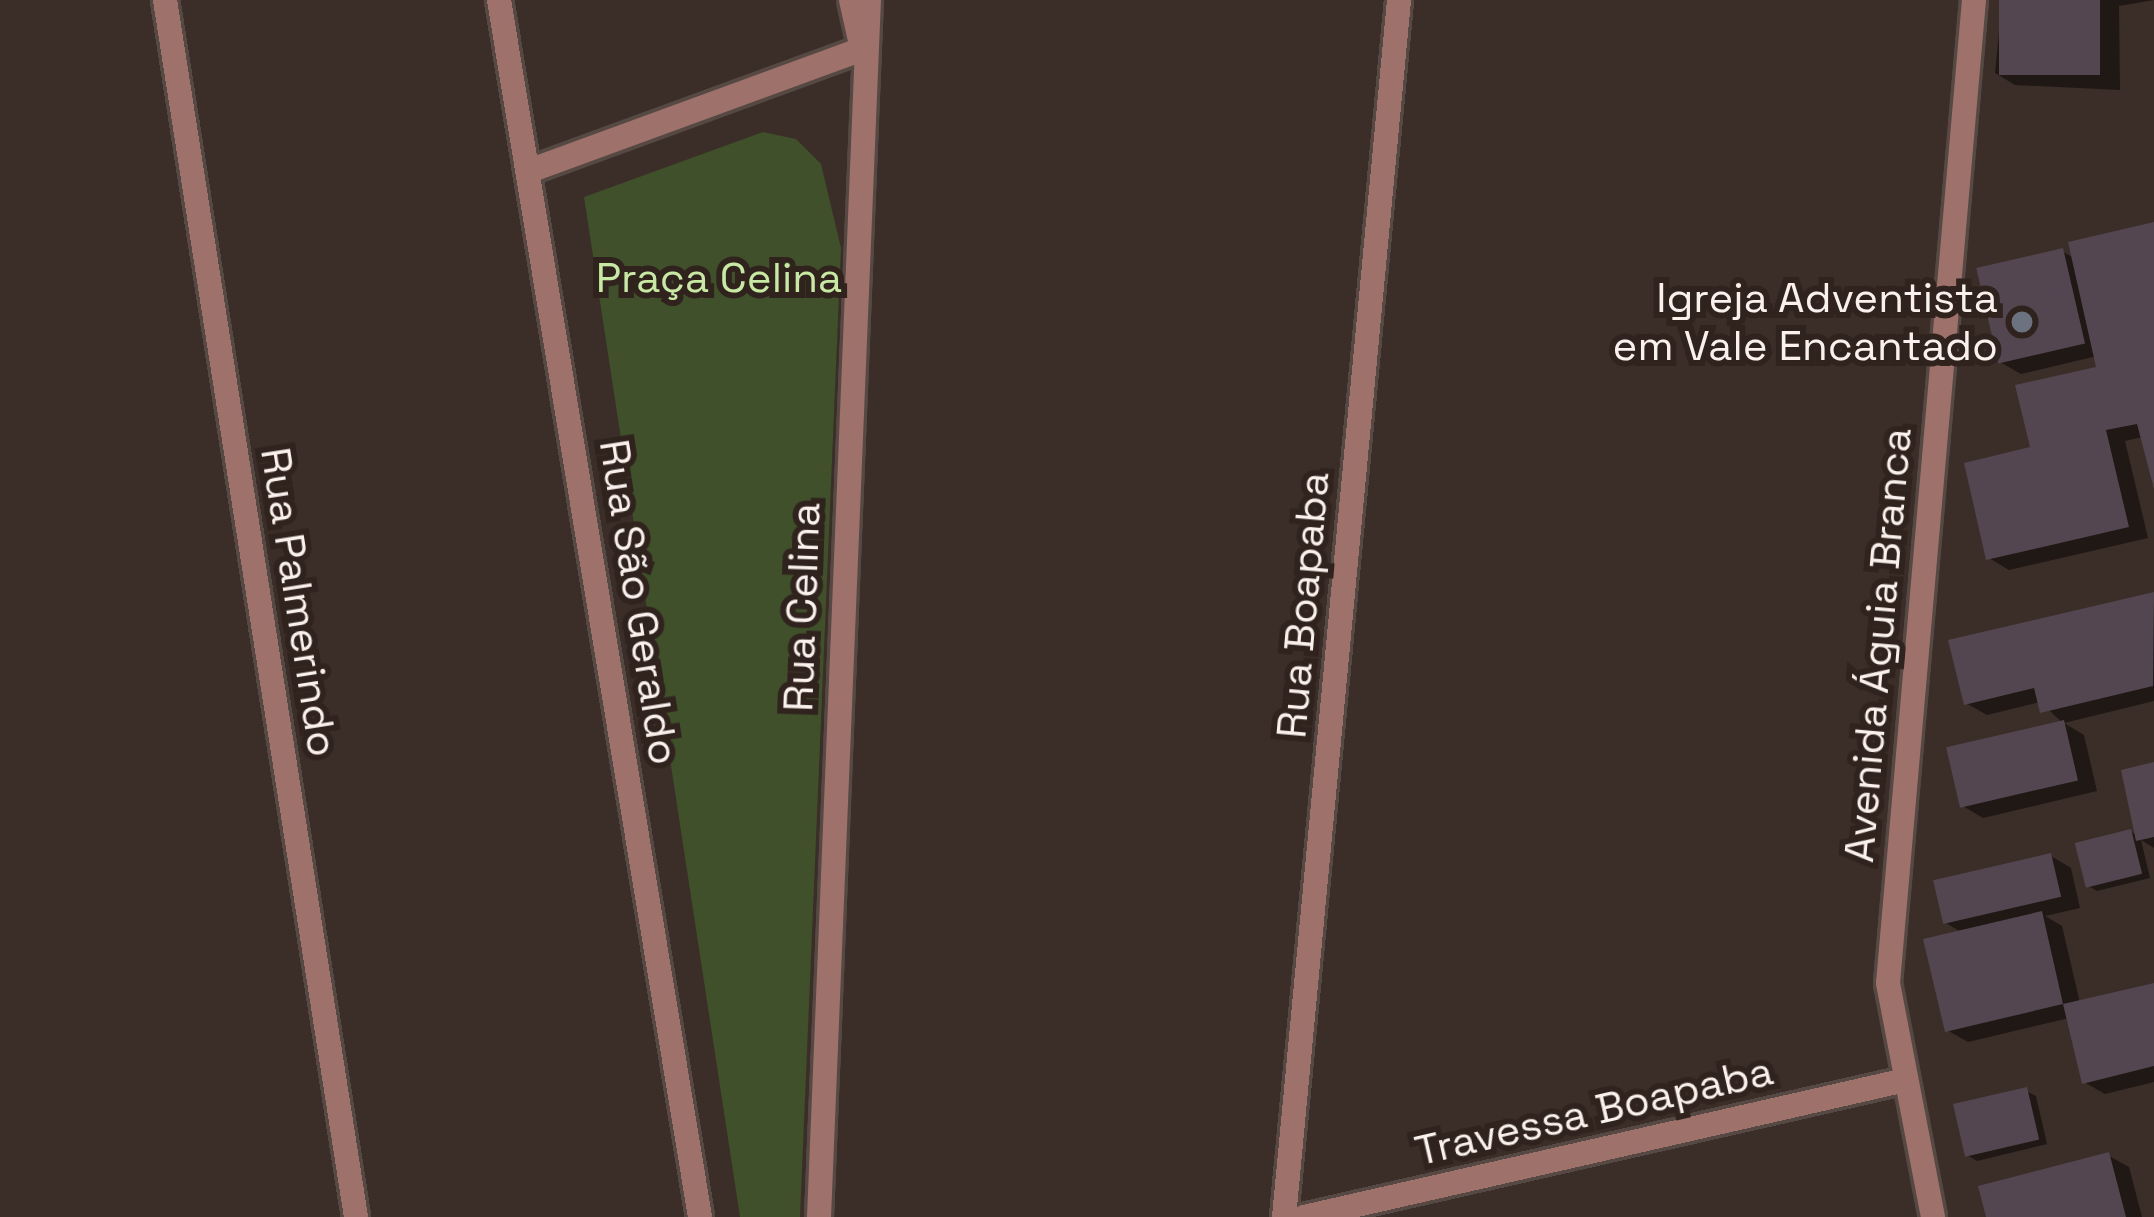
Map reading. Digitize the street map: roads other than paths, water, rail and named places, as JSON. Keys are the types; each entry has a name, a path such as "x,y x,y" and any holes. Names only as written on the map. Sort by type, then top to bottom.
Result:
{"street":[{"name":"Rua Palmerindo","path":"165,0 356,1217"},
{"name":"Rua São Geraldo","path":"499,0 700,1217"},
{"path":"529,171 862,49 851,0"},
{"name":"Rua Celina","path":"819,1217 862,49 868,0"},
{"name":"Rua Boapaba","path":"1284,1217 1399,0"},
{"name":"Avenida Águia Branca","path":"1933,1217 1901,1081 1888,983 1974,0"},
{"name":"Travessa Boapaba","path":"1304,1217 1901,1081"}],"place":[{"name":"Igreja Adventista em Vale Encantado","path":"2022,322"}],"park label":[{"name":"Praça Celina","path":"719,278"}]}
